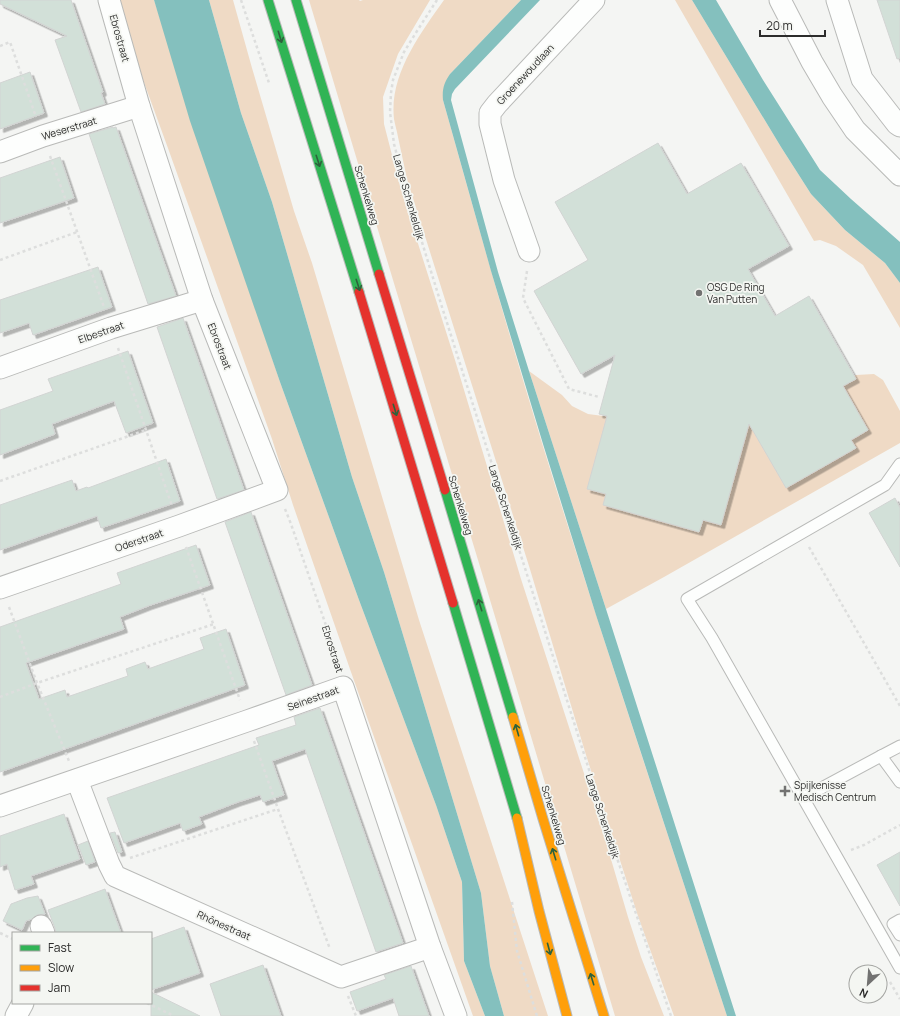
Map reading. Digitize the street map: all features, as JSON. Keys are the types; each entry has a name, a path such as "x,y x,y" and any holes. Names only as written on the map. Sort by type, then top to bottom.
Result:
{"main road":[{"path":"268,0 368,320 516,813 539,911 567,1016"},
{"name":"Schenkelweg","path":"296,0 604,1016"}],"street":[{"name":"Ebrostraat","path":"109,0 139,106 202,300 277,490"},
{"name":"Groenewoudlaan","path":"529,251 504,180 490,124 490,113 594,0"},
{"path":"780,0 812,62 832,96 855,130 900,175"},
{"path":"837,0 862,79 900,126"},
{"name":"Weserstraat","path":"0,152 43,136 139,106"},
{"name":"Elbestraat","path":"0,368 111,328 202,300"},
{"name":"Oderstraat","path":"1,588 277,490"},
{"name":"Seinestraat","path":"0,806 343,687 430,947 456,1016"},
{"name":"Rhônestraat","path":"77,780 115,876 340,978 430,947"},
{"path":"16,1016 22,1004"}],"lane":[{"path":"900,464 885,485 687,599 712,638 900,968"},
{"path":"803,798 900,746"},
{"path":"881,756 900,782"},
{"path":"900,920 893,924 900,935"}],"path":[{"path":"241,0 271,90"},
{"name":"Lange Schenkeldijk","path":"437,0 404,52 393,80 390,112 394,144 409,200 438,293 618,861 671,1016"},
{"path":"0,260 77,232"},
{"path":"529,251 523,298 569,389 599,397"},
{"path":"0,481 146,430"},
{"name":"Ebrostraat","path":"277,490 291,524 341,670 343,687"},
{"path":"801,533 900,706"},
{"path":"1,588 37,683 77,780"},
{"path":"0,697 37,683 214,624"},
{"path":"109,864 278,809"},
{"path":"836,856 864,845 900,825"},
{"path":"512,897 517,951 536,1016"},
{"path":"0,933 12,939"},
{"path":"149,1004 174,1016"}],"shaded area":[{"path":"114,0 154,0 280,382 359,600 436,805 462,882 464,961 485,1016 473,1016 351,672 293,505 272,439"},
{"path":"209,0 233,0 294,211 312,263 419,620 548,1016 504,1016 490,966 481,893 384,572 352,477 272,202 241,113"},
{"path":"309,0 430,0 398,54 383,97 384,124 401,190 455,360 521,579 603,832 641,957 664,1016 615,1016"},
{"path":"444,0 521,0 450,74 443,100 504,315 564,515 727,1016 674,1016 638,916 586,755 529,566 407,179 394,119 396,87 401,71 416,41"},
{"path":"675,0 692,0 811,194 845,230 885,263 900,283 900,328 863,265 836,246 820,240 814,241"},
{"path":"529,371 562,395 572,406 588,414 611,417 750,409 777,423 856,375 874,374 883,380 900,411 900,443 606,609"}],"water":[{"path":"154,0 209,0 241,113 272,202 352,477 384,572 481,893 490,966 504,1016 485,1016 464,961 462,882 436,805 359,600 280,382 190,121"},
{"path":"521,0 540,0 455,89 451,100 498,272 736,1016 727,1016 596,615 491,271 443,100 444,86 450,74"},
{"path":"692,0 716,0 763,80 820,170 900,242 900,283 885,263 845,230 811,194"}],"building":[{"path":"0,0 71,0 103,92 101,93 105,104 81,112 55,40 67,36 0,4"},
{"path":"877,0 900,0 900,58 897,59"},
{"path":"30,72 44,113 0,129 0,83"},
{"path":"116,127 176,296 148,304 89,134"},
{"path":"658,143 687,194 741,163 789,246 748,269 775,316 809,296 856,379 843,386 868,430 851,440 856,448 786,488 749,424 721,525 703,520 699,532 603,505 606,494 587,489 607,416 599,414 615,355 581,374 534,291 588,260 555,202"},
{"path":"60,157 74,198 0,223 0,178"},
{"path":"98,267 112,307 33,335 29,323 0,333 0,300"},
{"path":"183,318 244,490 217,499 157,327"},
{"path":"128,351 153,423 126,433 114,401 52,424 55,434 0,455 0,410 53,391 48,379"},
{"path":"166,459 180,501 101,528 97,516 0,550 0,505 72,480 76,491 87,487 88,488"},
{"path":"895,498 900,508 900,567 869,513"},
{"path":"251,512 312,685 286,695 225,522"},
{"path":"196,545 210,585 120,617 124,629 26,663 39,699 65,690 67,697 128,676 126,669 145,662 148,669 204,649 200,638 226,629 245,685 0,772 0,627 121,584 117,573"},
{"path":"320,708 403,943 376,952 305,749 272,761 284,795 263,802 260,795 238,802 199,817 202,824 183,831 180,823 124,843 107,798 259,745 256,738 296,725 294,717"},
{"path":"64,814 80,859 31,876 34,884 15,890 7,864 0,867 0,836"},
{"path":"115,832 122,852 118,853 110,833"},
{"path":"88,841 95,862 86,865 78,845"},
{"path":"900,852 900,906 877,865"},
{"path":"105,889 121,932 56,932 48,910"},
{"path":"38,896 45,914 37,915 26,921 22,930 3,921 11,904 27,898"},
{"path":"184,927 200,973 152,990 152,939"},
{"path":"263,965 281,1016 221,1016 210,984"},
{"path":"411,966 429,1016 399,1016 393,998 357,1011 350,992 386,979 384,975"},
{"path":"152,992 200,1016 151,1016"}],"traffic: fast":[{"path":"268,0 359,292"},
{"path":"296,0 379,274"},
{"path":"445,490 513,717"},
{"path":"453,603 517,818"}],"traffic: slow":[{"path":"513,717 604,1016"},
{"path":"517,818 539,911 567,1016"}],"traffic: jam":[{"path":"379,274 445,490"},
{"path":"359,292 453,603"}],"place":[{"name":"OSG De Ring Van Putten","path":"699,293"},
{"name":"Spijkenisse Medisch Centrum","path":"785,791"}]}
